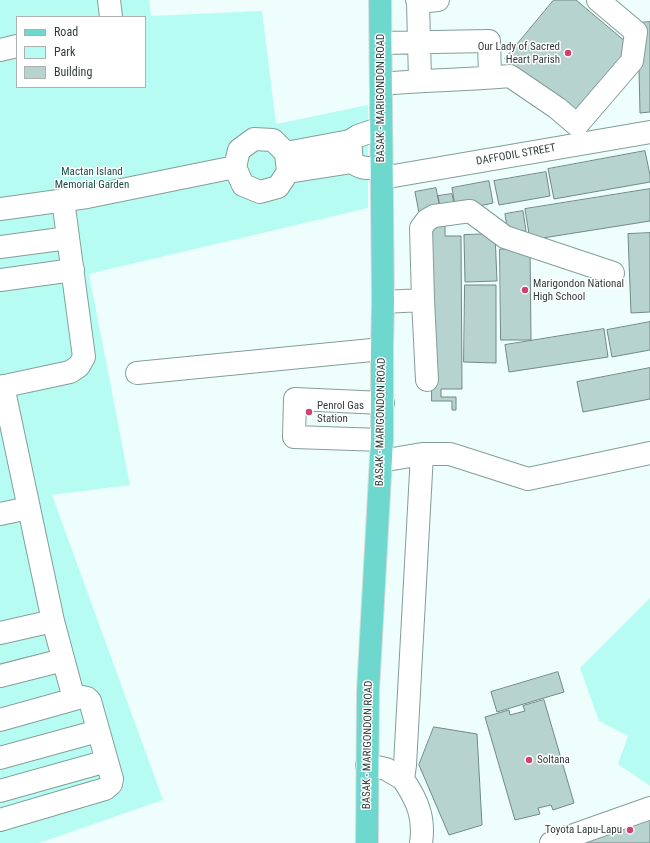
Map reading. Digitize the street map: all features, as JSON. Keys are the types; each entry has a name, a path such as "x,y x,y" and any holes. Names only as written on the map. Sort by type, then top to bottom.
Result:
{"main road":[{"name":"BASAK - MARIGONDON ROAD","path":"367,843 368,692 382,450 383,403 380,0"}],"street":[{"path":"109,0 111,16"},
{"path":"381,84 420,80 510,76 557,108 577,126 632,61 636,32 598,0"},
{"path":"420,80 418,43 424,1"},
{"path":"381,43 489,41 490,77"},
{"path":"0,50 16,46"},
{"path":"287,162 350,141 358,136 381,128"},
{"name":"DAFFODIL STREET","path":"352,162 357,166 382,173 650,132"},
{"path":"254,139 273,140 287,162 278,187 260,192 243,184 235,168 239,150 254,139"},
{"path":"287,162 352,162 350,141"},
{"path":"0,209 87,197 235,168"},
{"path":"63,200 84,357 79,366 70,372 1,386 53,621 74,699"},
{"path":"427,380 421,228 427,220 434,216 470,211 505,237 613,273"},
{"path":"0,247 68,238"},
{"path":"0,280 73,270"},
{"path":"382,302 423,300"},
{"path":"137,373 382,349"},
{"path":"383,403 295,399 294,437 382,450 422,454 450,454 528,479 650,453"},
{"path":"402,779 405,765 422,454"},
{"path":"0,514 29,508"},
{"path":"0,633 53,621"},
{"path":"0,676 64,660"},
{"path":"0,720 74,699 82,697 87,698 90,701 112,779 111,784 105,789 0,820"},
{"path":"0,758 98,731"},
{"path":"0,791 107,761"},
{"path":"367,765 386,769 402,779 413,794 419,809 423,831 421,843"},
{"path":"551,843 650,808"}],"green space":[{"name":"Mactan Island Memorial Garden","path":"0,0 149,0 151,16 262,11 276,124 368,105 368,208 89,274 130,485 52,495 163,800 39,843 0,843"},
{"path":"650,598 650,786 618,764 628,736 599,721 580,668"}],"building":[{"name":"Our Lady of Sacred Heart Parish","path":"554,0 576,0 632,47 574,117 505,59"},
{"path":"650,22 650,112 640,113 638,23"},
{"path":"645,151 650,182 554,199 548,169"},
{"path":"546,172 550,196 499,205 494,181"},
{"path":"489,181 493,203 456,211 452,188"},
{"path":"436,188 441,214 420,218 415,192"},
{"path":"650,189 650,221 530,240 525,209"},
{"path":"452,194 455,208 441,211 438,196"},
{"path":"523,211 526,231 508,234 505,214"},
{"path":"431,225 445,226 445,236 461,236 462,389 441,389 441,397 456,397 456,410 452,410 452,401 432,401"},
{"path":"650,233 650,312 631,313 628,234"},
{"path":"495,234 497,281 465,282 464,235"},
{"path":"500,249 530,249 531,340 501,340"},
{"path":"465,285 496,285 496,363 464,362"},
{"path":"650,322 650,350 612,357 607,330"},
{"path":"604,329 608,357 509,372 505,345"},
{"path":"650,368 650,399 583,412 577,382"},
{"path":"558,672 564,692 497,712 491,692"},
{"name":"Soltana","path":"544,700 574,803 553,810 551,805 538,808 540,814 515,820 485,717 509,710 510,715 525,711 523,706"},
{"path":"434,727 477,734 482,825 449,835 419,765"},
{"name":"Toyota Lapu-Lapu","path":"650,817 650,843 569,843"}],"place":[{"name":"Our Lady of Sacred Heart Parish","path":"568,53"},
{"name":"Marigondon National High School","path":"525,290"},
{"name":"Penrol Gas Station","path":"309,412"},
{"name":"Soltana","path":"529,760"},
{"name":"Toyota Lapu-Lapu","path":"630,830"}]}
